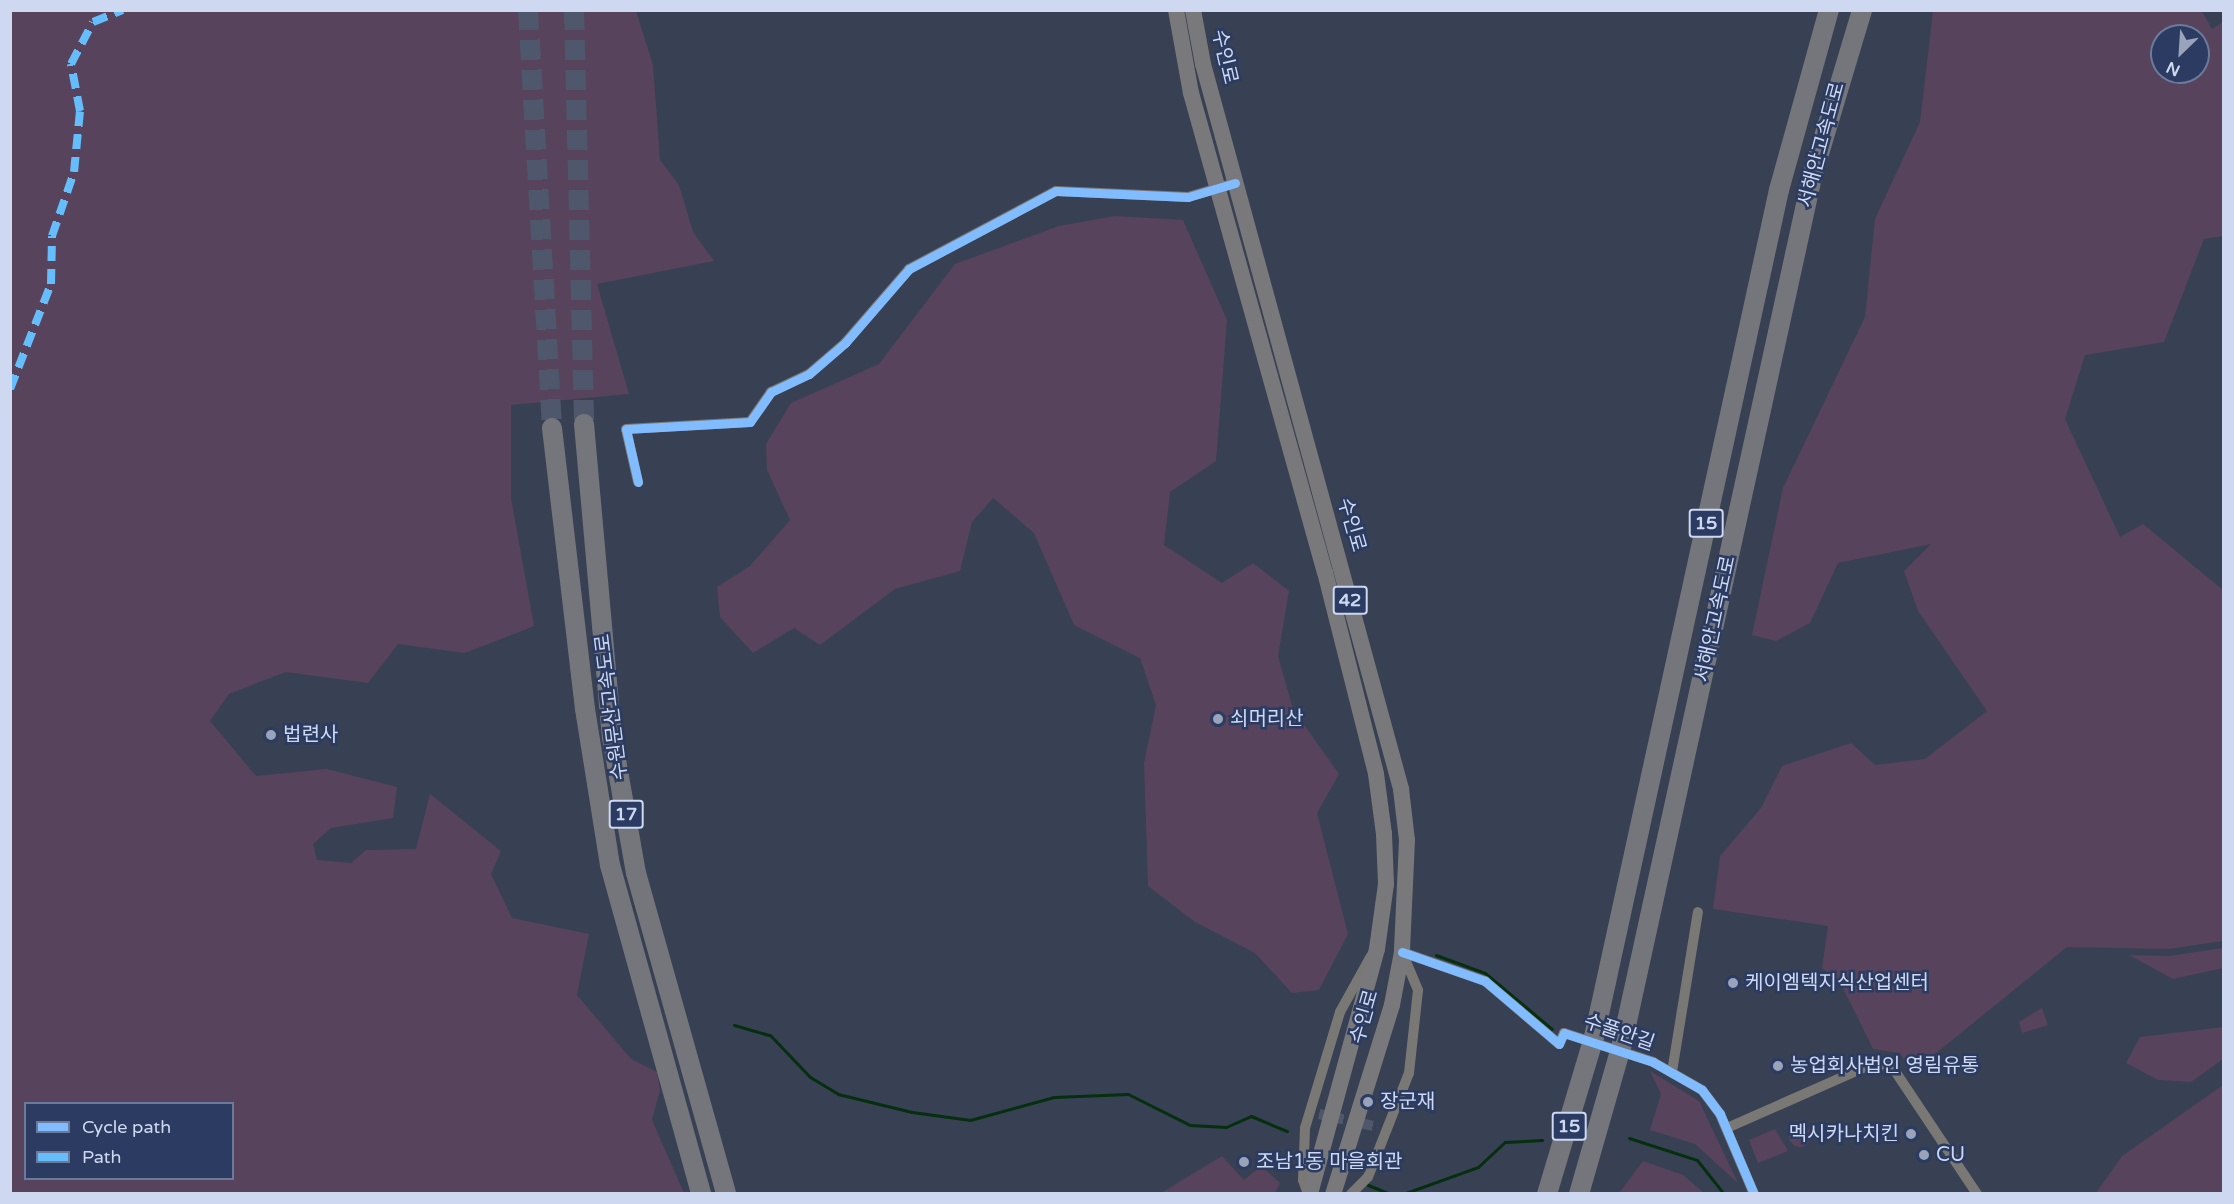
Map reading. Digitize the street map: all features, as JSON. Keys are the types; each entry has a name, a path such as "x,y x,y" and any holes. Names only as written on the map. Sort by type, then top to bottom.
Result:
{"highway":[{"name":"서해안고속도로","path":"1547,1194 1594,1037 1779,189 1829,10"},
{"name":"서해안고속도로","path":"1579,1194 1622,1044 1812,177 1846,53 1862,10"},
{"path":"1846,53 1870,10"},
{"name":"수원문산고속도로","path":"585,423 612,737 636,873 726,1194"},
{"name":"수원문산고속도로","path":"552,428 585,709 610,865 701,1194"}],"main road":[{"name":"수인로","path":"1176,10 1191,93 1376,774 1386,884 1377,949 1309,1194"},
{"name":"수인로","path":"1193,10 1235,183 1401,789 1407,840 1402,952 1392,1005 1334,1194"}],"street":[{"path":"638,482 626,429 750,422 771,392 809,374 845,343 909,269 1056,191 1188,197 1235,183"},
{"path":"1672,1072 1698,912"},
{"path":"1309,1194 1303,1178 1315,1112 1340,1012 1377,949"},
{"path":"1351,1194 1368,1177 1384,1129 1409,1073 1418,990 1402,952"},
{"name":"수풀안길","path":"1402,952 1485,981 1559,1044 1564,1033 1672,1072 1702,1090 1727,1128 1754,1194"},
{"path":"1727,1128 1872,1064 1891,1065 1977,1194"}],"shaded area":[{"path":"2201,10 2209,24 2150,24 2150,84 2210,84 2210,26 2212,29 2223,22 2223,236 2204,239 2164,342 2085,355 2065,419 2120,537 2143,524 2223,590 2223,941 2169,949 2067,947 1914,1071 1899,1053 1873,1049 1842,986 1822,968 1828,926 1713,909 1720,856 1761,808 1782,766 1851,743 1875,765 1925,759 1987,711 1918,611 1904,571 1931,544 1838,563 1810,623 1776,641 1752,635 1783,488 1865,317 1875,219 1920,122 1933,11"},
{"path":"10,11 636,11 653,65 660,160 679,185 693,232 714,261 597,284 629,394 511,405 511,498 534,626 465,653 398,644 368,683 286,672 229,694 210,721 256,776 327,769 397,787 393,818 331,828 313,844 317,860 351,863 366,850 416,849 430,794 501,851 491,874 512,918 589,934 577,995 631,1059 657,1072 660,1090 652,1120 684,1193 11,1193"},
{"path":"1115,216 1183,220 1227,320 1216,461 1170,492 1164,545 1222,583 1253,563 1289,591 1278,656 1293,709 1339,774 1317,813 1348,934 1319,990 1292,993 1255,953 1195,922 1148,886 1144,763 1156,705 1140,658 1074,625 1034,533 993,498 972,522 960,571 895,589 820,645 794,628 753,653 720,617 717,587 750,566 790,520 767,470 766,444 791,403 879,364 955,264 1059,226"},
{"path":"2223,948 2223,968 2173,979 2129,955 2169,956"},
{"path":"2042,1008 2048,1025 2022,1033 2019,1022"},
{"path":"2223,1027 2223,1059 2191,1082 2158,1080 2126,1063 2140,1037"},
{"path":"1650,1071 1699,1101 1738,1183 1695,1144 1650,1130 1661,1094"},
{"path":"2223,1085 2223,1193 2096,1193 2122,1156"},
{"path":"1800,1125 1808,1128 1811,1136 1808,1144 1800,1147 1792,1144 1789,1136 1792,1128"},
{"path":"1775,1129 1788,1151 1758,1163 1749,1140"},
{"path":"1222,1156 1244,1180 1261,1166 1280,1183 1275,1193 1161,1193"},
{"path":"1643,1161 1683,1175 1704,1193 1619,1193"}],"waterway":[{"path":"1436,955 1485,973 1552,1029"},
{"path":"734,1025 770,1035 810,1077 838,1094 912,1112 970,1120 1054,1097 1128,1094 1190,1125 1226,1127 1251,1116 1287,1131"},
{"path":"1629,1138 1697,1160 1724,1194"},
{"path":"1403,1194 1478,1167 1505,1142 1542,1140"},
{"path":"1368,1185 1390,1194"}],"tunnel":[{"path":"528,10 552,428"},
{"path":"574,10 584,424"},
{"path":"1319,1114 1378,1127"}],"marked path":[{"path":"10,389 51,284 52,236 74,172 80,111 71,64 93,22 123,10"}],"cycle path":[{"path":"638,482 626,429 750,422 771,392 809,374 845,343 909,269 1056,191 1188,197 1235,183"},
{"path":"1402,952 1485,981 1559,1044 1564,1033 1653,1062 1702,1090 1720,1114 1754,1194"}],"place":[{"name":"쇠머리산","path":"1218,719"},
{"name":"법련사","path":"271,735"},
{"name":"케이엠텍지식산업센터","path":"1733,983"},
{"name":"농업회사법인 영림유통","path":"1778,1066"},
{"name":"장군재","path":"1368,1102"},
{"name":"멕시카나치킨","path":"1911,1134"},
{"name":"CU","path":"1924,1155"},
{"name":"조남1동 마을회관","path":"1244,1162"}]}
